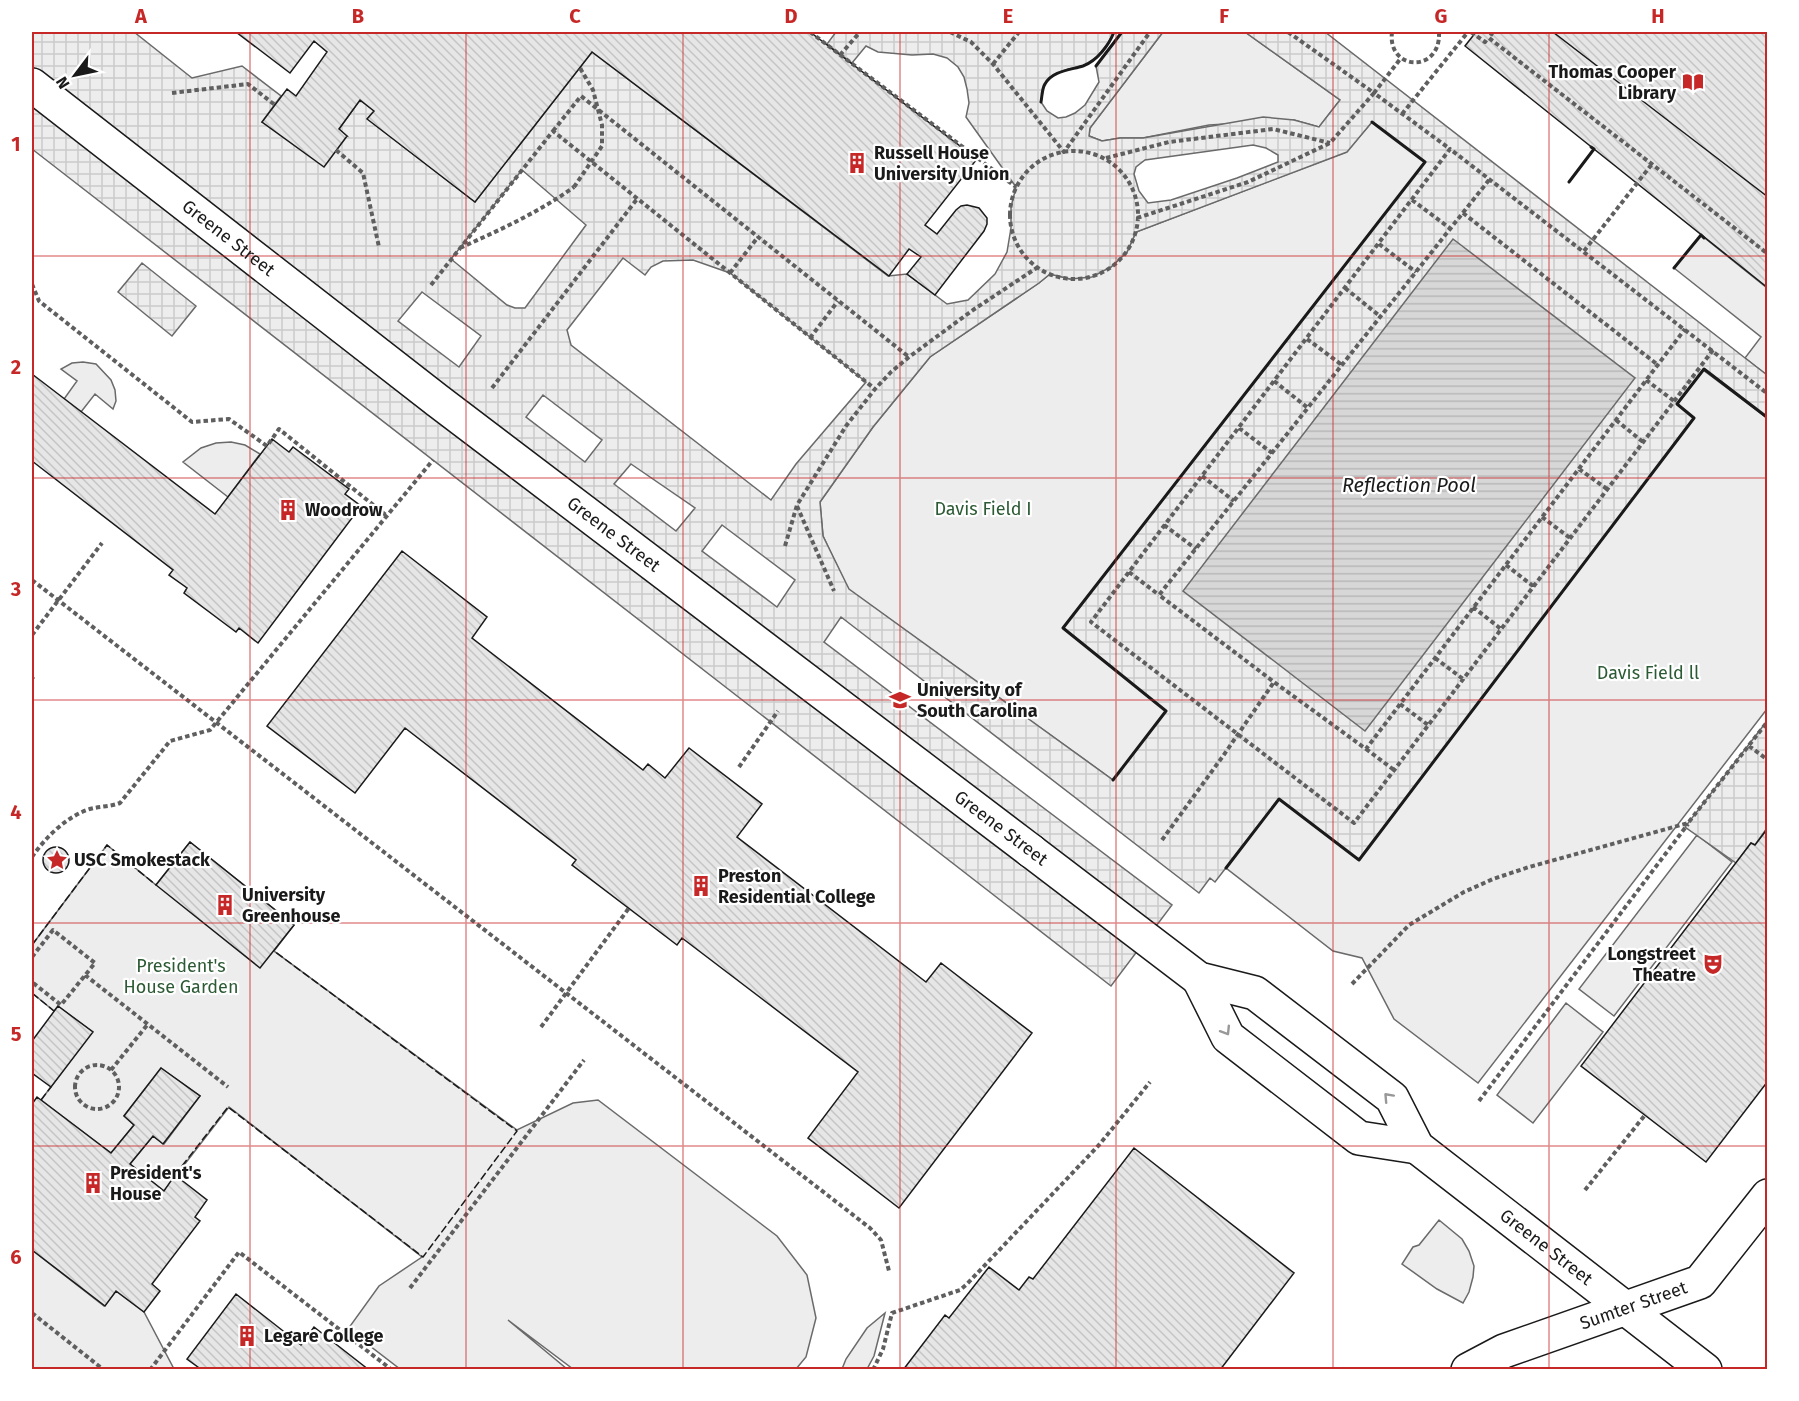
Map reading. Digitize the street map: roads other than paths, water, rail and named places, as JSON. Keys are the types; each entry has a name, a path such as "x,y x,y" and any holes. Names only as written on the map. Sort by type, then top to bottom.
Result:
{"street":[{"name":"Greene Street","path":"32,86 438,401 1199,979 1256,993 1392,1098 1417,1147 1705,1370"},
{"name":"Greene Street","path":"1199,979 1228,1037 1359,1138 1417,1147"},
{"name":"Sumter Street","path":"1468,1370 1504,1351 1700,1282 1767,1196"}],"water":[{"name":"Reflection Pool","path":"1453,239 1635,378 1365,731 1183,591"}],"place":[{"name":"Thomas Cooper Library","path":"1693,82"},
{"name":"Russell House University Union","path":"857,163"},
{"name":"Woodrow","path":"288,510"},
{"name":"University of South Carolina","path":"900,700"},
{"name":"USC Smokestack","path":"57,860"},
{"name":"Preston Residential College","path":"701,886"},
{"name":"University Greenhouse","path":"225,905"},
{"name":"Longstreet Theatre","path":"1713,964"},
{"name":"President's House","path":"93,1183"},
{"name":"Legare College","path":"247,1336"}],"park label":[{"name":"Davis Field I","path":"983,509"},
{"name":"Davis Field ll","path":"1648,673"},
{"name":"President's House Garden","path":"181,976"}]}
